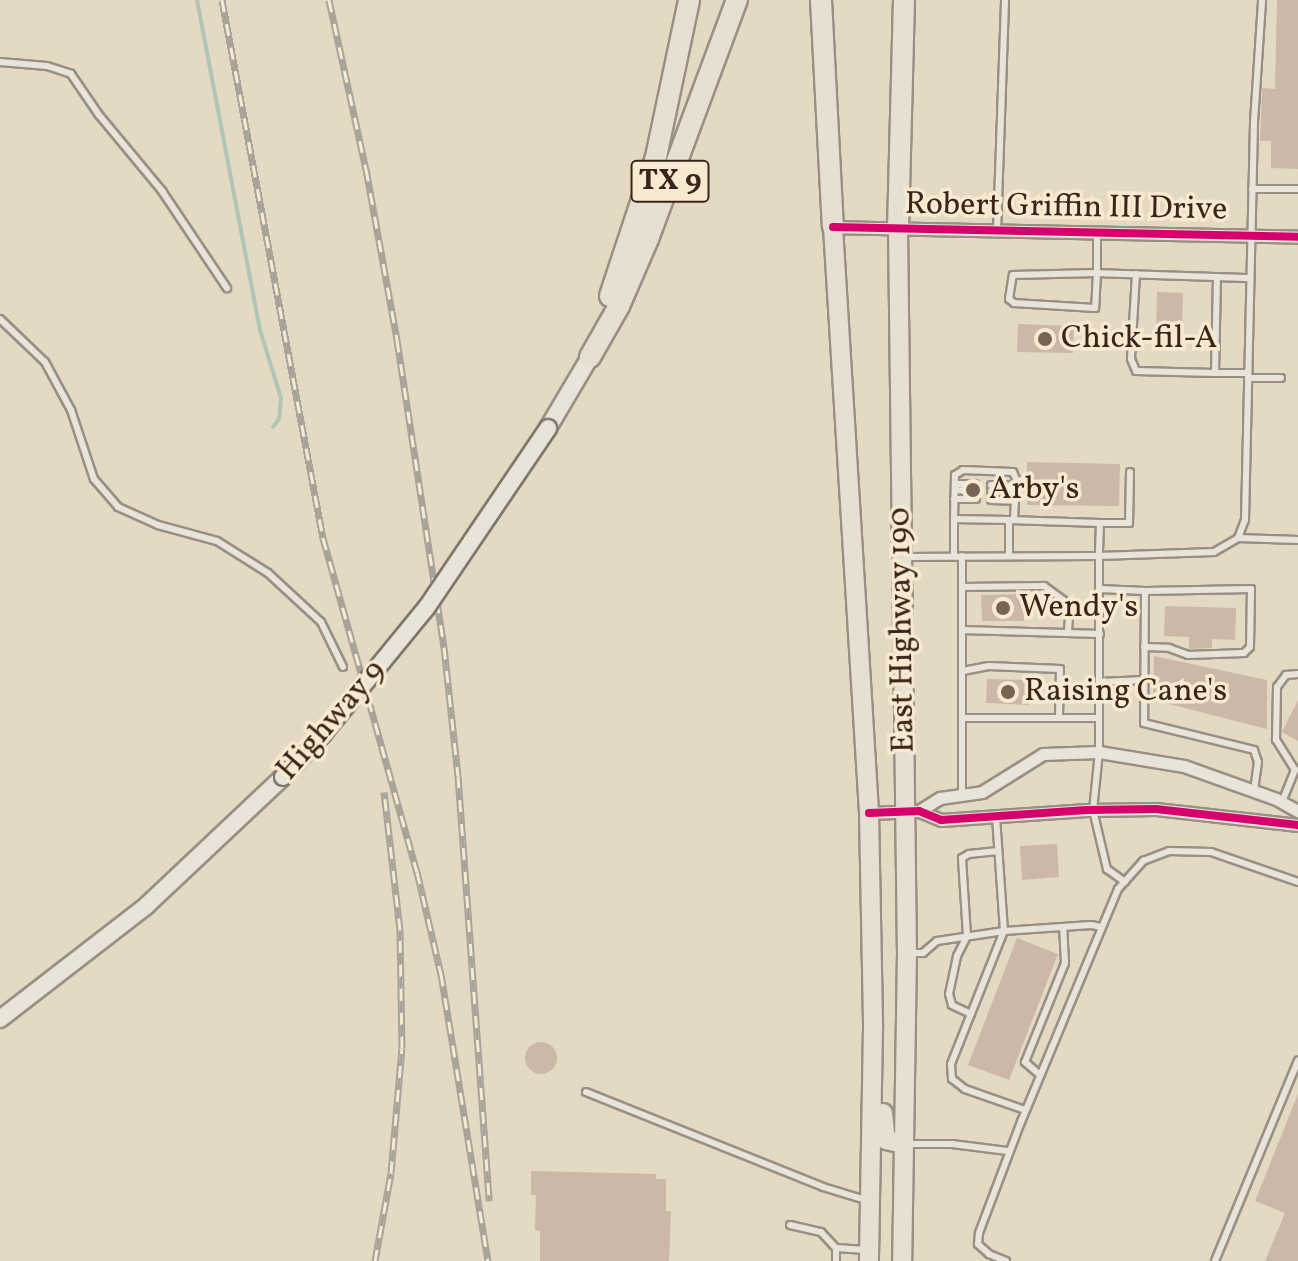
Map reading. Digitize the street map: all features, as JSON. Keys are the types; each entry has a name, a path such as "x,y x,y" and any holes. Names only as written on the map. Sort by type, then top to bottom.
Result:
{"highway":[{"name":"Highway 9","path":"590,357 656,157 689,0"},
{"name":"Highway 9","path":"590,357 619,306 648,239 737,0"},
{"path":"821,0 833,227"},
{"name":"East Highway 190","path":"898,229 904,2"}],"main road":[{"name":"East Highway 190","path":"833,227 869,813 873,1028 870,1202 862,1256"},
{"name":"East Highway 190","path":"898,229 902,557 912,812 902,1261"},
{"name":"Highway 9","path":"0,1019 146,906 283,777 323,734 427,607 548,428 590,357"},
{"path":"873,1028 884,1055 883,1132 886,1140 904,1144"}],"street":[{"name":"Robert Griffin III Drive","path":"833,227 1298,237"},
{"path":"912,812 940,798 962,798 1002,781 1043,754 1099,752 1184,766 1282,802 1298,811"},
{"path":"869,813 912,812 941,820 1156,809 1298,825"}],"lane":[{"path":"997,231 1005,0"},
{"path":"1238,538 1245,520 1252,189 1262,0"},
{"path":"0,62 47,66 71,74 99,115 162,191 227,288"},
{"path":"1252,189 1298,189"},
{"path":"1097,232 1097,273 1095,308 1014,303 1008,293 1013,275 1097,273 1250,278"},
{"path":"1136,274 1131,359 1136,371 1281,378"},
{"path":"1215,373 1217,277"},
{"path":"0,319 45,362 71,410 94,479 118,507 158,525 217,541 268,573 321,622 343,667"},
{"path":"954,556 955,475 963,470 1013,472 1016,493 1009,556"},
{"path":"954,519 1129,523 1130,472"},
{"path":"955,487 976,488"},
{"path":"1016,493 991,492 1016,493"},
{"path":"954,499 976,499"},
{"path":"1100,523 1099,752 1093,810 1107,869 1125,882"},
{"path":"902,557 1214,552 1238,538 1298,540"},
{"path":"962,556 962,798"},
{"path":"962,587 1044,586 1063,600 1069,617 1068,633"},
{"path":"1100,589 1251,589 1250,647 1244,653 1188,655 1169,648 1144,647"},
{"path":"1145,591 1144,723 1254,750 1258,762 1254,791"},
{"path":"962,630 1100,634"},
{"path":"963,671 989,666 1060,669 1059,718"},
{"path":"1282,802 1296,770 1276,740 1277,687 1286,675 1298,674"},
{"path":"1100,682 1144,680"},
{"path":"963,718 1099,718"},
{"path":"996,816 1004,931 951,1064 952,1079 965,1089 1025,1110"},
{"path":"971,1014 952,1005 949,994 957,956 967,936 962,858 998,851"},
{"path":"1006,1261 989,1254 978,1244 979,1233 1008,1151 1101,927 1125,882 1143,861 1169,851 1211,852 1298,882"},
{"path":"1040,1075 1025,1062 1065,963 1063,927"},
{"path":"907,953 923,953 937,941 1004,931 1101,927"},
{"path":"1215,1261 1298,1061"},
{"path":"586,1092 823,1187 870,1202"},
{"path":"904,1144 952,1144 1008,1151"},
{"path":"790,1225 821,1232 836,1248 862,1256"},
{"path":"836,1248 836,1261"}],"building":[{"path":"1277,0 1298,0 1298,169 1271,168 1271,141 1260,141 1262,88 1275,89"},
{"path":"1157,292 1183,293 1182,334 1156,334"},
{"name":"Chick-fil-A","path":"1018,324 1074,326 1073,353 1017,352"},
{"path":"1027,462 1120,464 1119,506 1027,505"},
{"name":"Wendy's","path":"1024,594 1024,621 982,621 981,595"},
{"path":"1165,606 1236,608 1235,640 1212,639 1212,648 1189,649 1189,637 1164,636"},
{"path":"1154,656 1267,680 1267,729 1153,700"},
{"name":"Raising Cane's","path":"987,679 1029,680 1029,705 986,703"},
{"path":"1298,700 1298,741 1282,732"},
{"path":"1057,844 1059,877 1022,880 1020,846"},
{"path":"1017,938 1058,954 1009,1080 968,1065"},
{"path":"541,1042 552,1047 557,1058 552,1069 541,1074 530,1069 525,1058 530,1047"},
{"path":"1298,1094 1298,1261 1265,1261 1285,1213 1255,1201"},
{"path":"531,1171 656,1174 656,1179 666,1179 666,1211 671,1211 669,1261 540,1261 540,1231 535,1230 536,1195 531,1195"}],"waterway":[{"path":"197,0 260,330 281,398 279,419 273,427"}],"railway":[{"path":"222,0 323,538 417,872 441,974 488,1261"},
{"path":"329,0 366,169 397,340 444,647 458,776 489,1201"},
{"path":"375,1261 391,1173 402,1048 400,930 384,792"}],"cycle path":[{"path":"833,227 1298,237"},
{"path":"869,813 919,811 941,820 1087,810 1156,809 1298,825"}],"place":[{"name":"Chick-fil-A","path":"1045,339"},
{"name":"Arby's","path":"973,490"},
{"name":"Wendy's","path":"1003,608"},
{"name":"Raising Cane's","path":"1008,692"}]}
